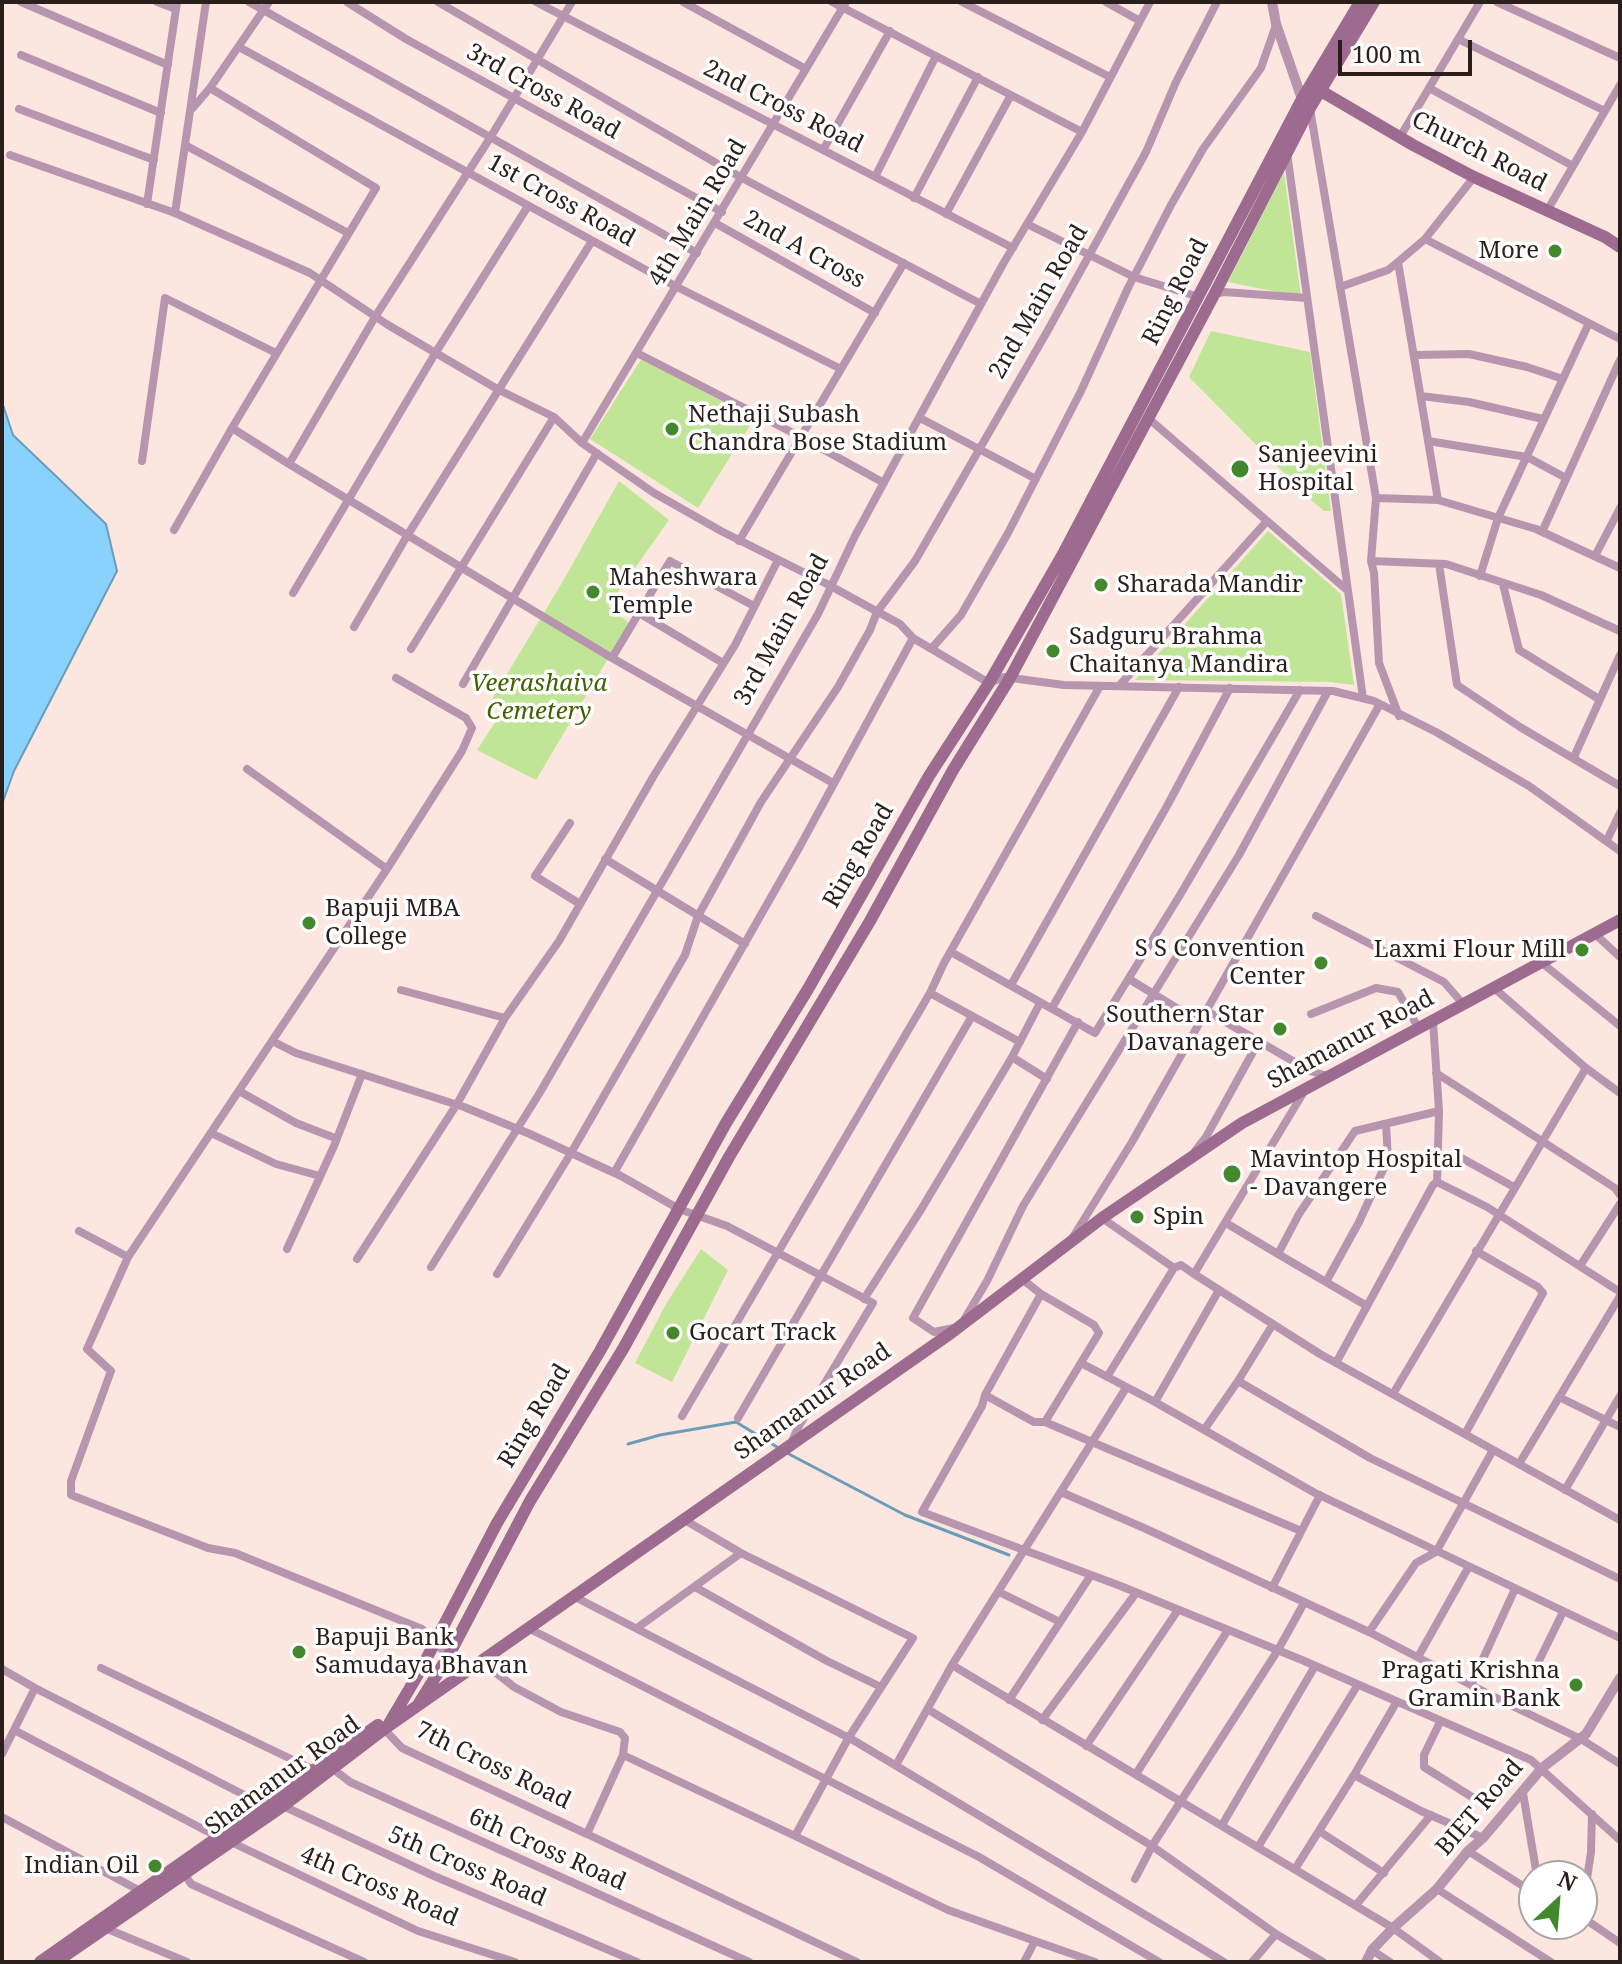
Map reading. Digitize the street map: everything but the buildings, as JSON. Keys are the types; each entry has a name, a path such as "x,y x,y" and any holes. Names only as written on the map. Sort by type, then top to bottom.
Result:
{"main road":[{"name":"Ring Road","path":"386,1728 497,1523 574,1396 726,1123 1063,554 1197,297 1360,2"},
{"name":"Ring Road","path":"418,1705 449,1655 530,1501 623,1349 659,1279 801,1031 870,921 953,770 1010,678 1215,293 1287,153 1306,103 1321,91 1374,2"},
{"name":"Church Road","path":"1321,91 1474,177 1620,247"},
{"name":"Shamanur Road","path":"181,1868 231,1842 283,1806 418,1705 960,1326 1102,1218 1242,1123 1620,920"},
{"name":"Shamanur Road","path":"40,1962 144,1895 218,1837 395,1714 430,1685"},
{"name":"Shamanur Road","path":"56,1962 105,1928 144,1895"}],"street":[{"path":"21,2 168,65"},
{"path":"147,204 176,6 157,2"},
{"path":"175,213 206,2"},
{"path":"249,2 267,6 490,138 697,253"},
{"name":"3rd Cross Road","path":"347,2 406,39 722,212"},
{"path":"438,2 742,178 981,304"},
{"name":"2nd Cross Road","path":"536,2 1013,248"},
{"path":"289,464 375,317 490,138 572,2"},
{"path":"683,2 806,69"},
{"path":"832,2 845,5 1082,132"},
{"path":"962,2 1110,77"},
{"path":"1106,2 1140,21"},
{"name":"3rd Main Road","path":"431,1267 629,941 818,614 884,483 981,304 1082,132 1150,2"},
{"name":"2nd Main Road","path":"497,1274 685,955 698,916 761,802 838,687 877,612 915,561 1090,254 1146,152 1176,82 1217,2"},
{"path":"1272,2 1276,24 1306,103 1340,287 1376,498 1371,561 1379,663 1399,716"},
{"path":"1400,137 1480,2"},
{"path":"1497,2 1620,58"},
{"name":"4th Main Road","path":"582,443 845,5"},
{"path":"190,111 210,88 267,6"},
{"path":"932,648 961,615 1036,479 1134,277 1203,149 1261,68 1276,24"},
{"path":"823,150 890,31"},
{"path":"1458,39 1605,111"},
{"name":"1st Cross Road","path":"239,47 677,287 841,369"},
{"path":"21,55 161,113"},
{"path":"875,177 936,56"},
{"path":"914,198 978,77"},
{"path":"1547,211 1620,85"},
{"path":"174,530 376,188 210,88"},
{"path":"1429,88 1573,166"},
{"path":"946,214 1011,95"},
{"path":"19,109 154,160"},
{"path":"185,145 348,233"},
{"path":"1287,153 1363,698"},
{"path":"10,155 175,213 310,273 375,317 499,390 554,417 582,443 654,493 739,541 900,624 913,638 989,683 1004,677 1064,685 1328,691 1363,698 1436,732 1529,786 1620,851"},
{"path":"1340,287 1388,270 1398,262 1425,239 1474,177"},
{"path":"293,593 436,352 528,206"},
{"name":"2nd A Cross","path":"715,223 875,313"},
{"path":"1027,224 1134,277 1197,297 1215,293 1307,298"},
{"path":"1425,239 1620,339"},
{"path":"354,627 407,536 592,241"},
{"path":"1398,262 1438,500"},
{"path":"739,541 904,263"},
{"path":"142,461 165,298 276,353"},
{"path":"1480,576 1498,518 1588,325"},
{"path":"637,353 884,483"},
{"path":"1415,355 1469,354 1563,379"},
{"path":"1542,532 1620,360"},
{"path":"1421,396 1469,402 1543,419"},
{"path":"411,649 554,417"},
{"path":"920,418 1036,479"},
{"path":"1148,418 1348,590"},
{"path":"232,428 348,502 612,658 833,783"},
{"path":"1428,441 1527,457 1566,478"},
{"path":"463,684 597,453"},
{"path":"1376,498 1438,500 1542,532 1620,568"},
{"path":"1595,556 1620,508"},
{"path":"1119,686 1267,521"},
{"path":"357,1259 457,1104 505,1018 559,941 723,663 778,560"},
{"path":"612,658 670,561 754,606"},
{"path":"1371,561 1439,564 1541,595 1620,631"},
{"path":"1439,564 1457,685 1520,727 1620,786"},
{"path":"1503,584 1519,650 1599,699"},
{"path":"639,613 723,663"},
{"path":"614,1173 877,708 913,638"},
{"path":"1574,757 1620,655"},
{"path":"396,678 466,718 472,728 462,751 387,869 128,1257 87,1349 111,1371 71,1481 71,1495 208,1548 235,1553 422,1629 465,1673"},
{"path":"682,1416 930,993 1100,686"},
{"path":"1011,985 1179,687"},
{"path":"1052,1008 1230,688"},
{"path":"951,952 1095,1033 1300,690"},
{"path":"1078,1022 913,1318 934,1332 960,1326 987,1281 1023,1206 1239,855 1328,691"},
{"path":"1068,1245 1132,1142 1380,704"},
{"path":"247,769 387,869"},
{"path":"1607,840 1620,813"},
{"path":"570,823 535,876 580,904"},
{"path":"605,859 745,944"},
{"path":"1316,916 1444,982 1464,1005"},
{"path":"1594,933 1620,957"},
{"path":"1542,963 1620,1026"},
{"path":"1129,979 1198,1021"},
{"path":"1311,1014 1376,988 1398,992 1419,1029"},
{"path":"1494,988 1586,1068 1620,1093"},
{"path":"401,990 505,1018"},
{"path":"930,993 1020,1042"},
{"path":"864,1299 1012,1057 1040,1003"},
{"path":"1205,1010 1310,1071 1331,1077"},
{"path":"738,1418 972,1016"},
{"path":"1336,1363 1437,1182 1439,1111 1433,1021"},
{"path":"272,1041 296,1053 457,1104 517,1129 614,1173 696,1217 727,1226 873,1303 785,1448"},
{"path":"1183,1165 1206,1137 1259,1041"},
{"path":"1012,1057 1047,1079"},
{"path":"1393,1394 1586,1068"},
{"path":"1436,1073 1615,1188 1620,1195"},
{"path":"287,1249 362,1074"},
{"path":"1194,1274 1305,1090"},
{"path":"239,1091 296,1123 335,1138"},
{"path":"1278,1254 1299,1214 1355,1131 1439,1111"},
{"path":"1326,1282 1359,1222 1388,1159 1386,1124"},
{"path":"211,1133 276,1164 320,1176"},
{"path":"1456,1155 1514,1187"},
{"path":"1437,1182 1498,1213 1620,1294 1519,1464"},
{"path":"1580,1266 1620,1204"},
{"path":"1102,1218 1174,1268"},
{"path":"1226,1223 1367,1306"},
{"path":"79,1231 128,1257"},
{"path":"1465,1434 1543,1293 1476,1251"},
{"path":"1107,1377 1174,1268 1181,1265 1336,1363 1565,1490 1618,1515"},
{"path":"1022,1279 1041,1294 1094,1325 1099,1333 1045,1422"},
{"path":"1155,1402 1219,1290"},
{"path":"1041,1294 922,1512 1278,1650 1531,1760 1620,1840"},
{"path":"1204,1430 1273,1324"},
{"path":"1081,1363 1320,1495 1620,1638"},
{"path":"1238,1381 1370,1458 1620,1579"},
{"path":"896,1765 952,1665 1126,1388"},
{"path":"985,1395 1034,1422 1045,1422 1093,1441 1301,1531"},
{"path":"1565,1490 1620,1396"},
{"path":"1559,1397 1620,1427"},
{"path":"1369,1632 1416,1563 1436,1552 1493,1450"},
{"path":"1061,1492 1369,1632 1581,1739 1620,1764"},
{"path":"1272,1588 1320,1495"},
{"path":"683,1519 741,1553 913,1638 849,1737 795,1836"},
{"path":"637,1628 741,1553"},
{"path":"1418,1657 1468,1568"},
{"path":"1009,1700 1091,1575"},
{"path":"695,1587 827,1661 881,1687"},
{"path":"1471,1685 1515,1589"},
{"path":"999,1592 1060,1622"},
{"path":"1042,1720 1136,1593"},
{"path":"575,1597 849,1737 1224,1962"},
{"path":"1135,1879 1152,1846 1278,1650 1304,1603"},
{"path":"1086,1746 1178,1610"},
{"path":"1533,1673 1563,1612"},
{"path":"528,1628 979,1857 1159,1962"},
{"path":"1136,1774 1228,1630"},
{"path":"481,1661 514,1687 561,1712 620,1732 625,1738 623,1755 587,1834"},
{"path":"952,1665 1356,1905 1440,1962"},
{"path":"1222,1825 1315,1666"},
{"path":"101,1668 314,1770"},
{"path":"2,1669 266,1806"},
{"name":"BIET Road","path":"1366,1962 1372,1950 1437,1889 1542,1768 1581,1739 1620,1678"},
{"path":"1258,1847 1357,1686"},
{"path":"2,1754 35,1688"},
{"path":"1295,1869 1396,1703"},
{"path":"929,1710 1152,1846 1276,1934 1323,1962"},
{"path":"1440,1722 1424,1755 1424,1767 1472,1797"},
{"name":"7th Cross Road","path":"386,1728 402,1748 857,1962"},
{"path":"14,1730 218,1837"},
{"path":"623,1755 948,1910 1095,1962"},
{"name":"6th Cross Road","path":"332,1768 350,1782 376,1795 749,1962"},
{"path":"1354,1775 1483,1838"},
{"path":"1523,1793 1534,1860"},
{"name":"5th Cross Road","path":"283,1806 434,1876 637,1962"},
{"path":"1590,1860 1592,1814"},
{"path":"1356,1905 1431,1815"},
{"path":"2,1817 144,1895"},
{"path":"1319,1831 1384,1873"},
{"name":"4th Cross Road","path":"231,1842 418,1931 515,1962"},
{"path":"1468,1851 1518,1883"},
{"path":"181,1868 191,1884 364,1962"},
{"path":"1437,1889 1551,1962"},
{"path":"1598,1927 1620,1943"},
{"path":"105,1928 187,1962"},
{"path":"1252,1962 1276,1934"},
{"path":"1024,1962 1035,1941"},
{"path":"1372,1950 1390,1962"}],"green space":[{"path":"1284,172 1301,297 1228,282"},
{"path":"1211,331 1310,352 1331,511 1324,511 1311,500 1189,377"},
{"name":"Nethaji Subash Chandra Bose Stadium","path":"642,358 754,419 698,508 590,439"},
{"name":"Veerashaiva Cemetery","path":"619,481 669,520 608,606 629,623 536,780 477,750 502,712 489,704"},
{"path":"1268,531 1341,594 1354,685 1330,682 1135,680"},
{"name":"Gocart Track","path":"701,1249 728,1270 672,1382 635,1363 666,1304"}],"water":[{"path":"2,402 13,435 106,524 117,571 14,771 2,804"}],"waterway":[{"path":"628,1444 660,1435 736,1422 777,1447"},
{"path":"787,1453 905,1515 1009,1555"}],"place":[{"name":"More","path":"1555,251"},
{"name":"Nethaji Subash Chandra Bose Stadium","path":"672,429"},
{"name":"Sanjeevini Hospital","path":"1240,469"},
{"name":"Sharada Mandir","path":"1101,585"},
{"name":"Maheshwara Temple","path":"593,592"},
{"name":"Sadguru Brahma Chaitanya Mandira","path":"1053,651"},
{"name":"Bapuji MBA College","path":"309,923"},
{"name":"Laxmi Flour Mill","path":"1582,950"},
{"name":"S S Convention Center","path":"1321,963"},
{"name":"Southern Star Davanagere","path":"1280,1029"},
{"name":"Mavintop Hospital - Davangere","path":"1232,1174"},
{"name":"Spin","path":"1137,1217"},
{"name":"Gocart Track","path":"673,1333"},
{"name":"Bapuji Bank Samudaya Bhavan","path":"299,1652"},
{"name":"Pragati Krishna Gramin Bank","path":"1576,1685"},
{"name":"Indian Oil","path":"155,1866"}]}
